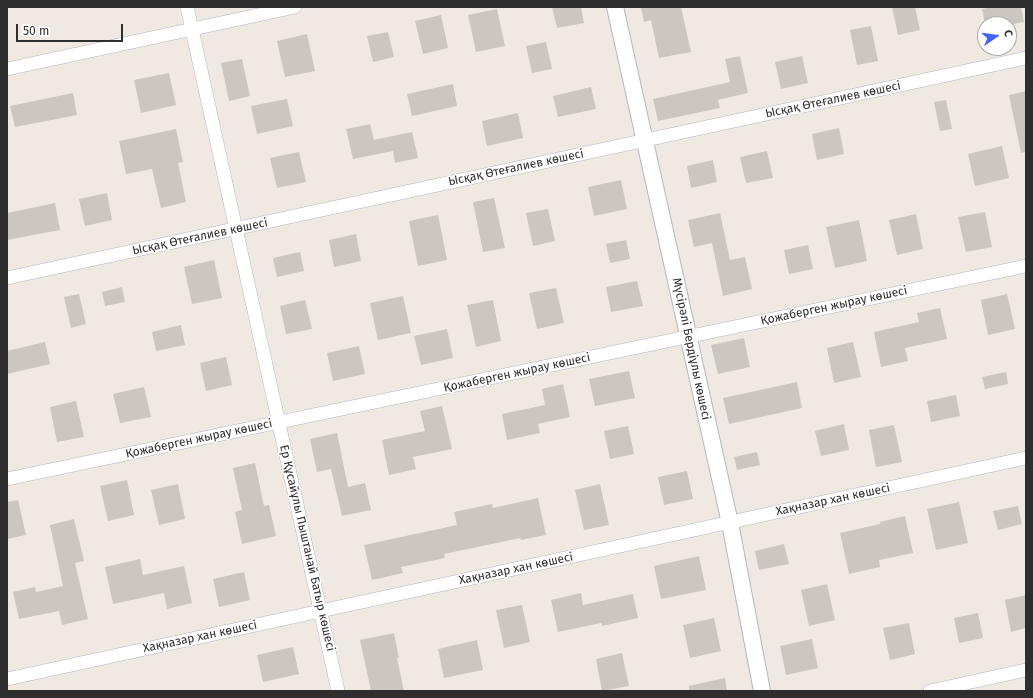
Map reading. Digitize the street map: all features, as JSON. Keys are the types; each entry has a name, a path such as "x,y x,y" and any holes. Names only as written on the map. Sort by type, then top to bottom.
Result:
{"street":[{"name":"Ер Құсайұлы Пыштанай Батыр көшесі","path":"187,7 338,691"},
{"path":"7,69 295,7"},
{"name":"Мүсірәлі Бердіұлы көшесі","path":"615,7 730,523 762,691"},
{"name":"Ысқақ Өтеғалиев көшесі","path":"7,278 1026,58"},
{"name":"Қожаберген жырау көшесі","path":"7,480 1026,266"},
{"name":"Хақназар хан көшесі","path":"7,679 1026,458"},
{"path":"930,691 1026,670"}],"building":[{"path":"552,7 581,7 584,23 557,28"},
{"path":"641,7 681,7 691,52 659,58 651,20 644,22"},
{"path":"892,7 915,7 920,30 898,35"},
{"path":"992,7 1021,7 1024,22 1017,23 1017,16 983,16 982,9"},
{"path":"497,9 505,46 476,52 468,15"},
{"path":"441,15 448,48 423,54 415,21"},
{"path":"871,26 878,61 857,65 850,30"},
{"path":"388,32 394,57 373,62 367,36"},
{"path":"307,34 315,71 285,77 277,41"},
{"path":"546,42 552,69 532,73 526,46"},
{"path":"740,56 748,93 718,100 720,108 658,121 653,99 730,82 725,59"},
{"path":"802,56 808,83 781,89 775,62"},
{"path":"242,59 250,96 229,101 221,63"},
{"path":"169,73 176,105 141,113 134,80"},
{"path":"453,84 457,106 412,116 407,94"},
{"path":"591,87 596,109 558,117 553,96"},
{"path":"1026,91 1026,152 1021,153 1009,95"},
{"path":"73,93 77,115 15,127 10,106"},
{"path":"287,99 293,126 257,134 251,106"},
{"path":"946,100 952,129 940,131 934,102"},
{"path":"518,113 523,138 487,146 482,121"},
{"path":"370,124 374,140 412,132 418,158 395,163 393,151 353,159 346,129"},
{"path":"839,128 844,154 817,160 812,134"},
{"path":"176,129 183,162 178,163 186,202 161,208 152,169 126,174 119,141"},
{"path":"1002,146 1009,178 975,186 968,154"},
{"path":"767,151 773,178 746,183 740,157"},
{"path":"299,152 306,182 277,188 270,158"},
{"path":"713,160 717,182 691,188 687,166"},
{"path":"621,180 627,209 594,216 588,187"},
{"path":"107,193 112,220 85,226 79,199"},
{"path":"494,198 505,248 483,252 473,202"},
{"path":"55,203 60,230 7,240 7,213"},
{"path":"548,209 555,241 533,246 526,213"},
{"path":"985,212 992,247 966,252 958,217"},
{"path":"720,213 730,260 745,257 752,289 723,296 712,243 694,247 688,220"},
{"path":"916,214 923,249 897,255 889,220"},
{"path":"438,215 447,260 418,266 409,221"},
{"path":"859,220 867,261 835,268 826,227"},
{"path":"356,234 361,261 334,267 329,240"},
{"path":"626,240 630,259 610,263 606,244"},
{"path":"808,245 813,269 789,274 784,250"},
{"path":"300,252 304,271 277,277 273,258"},
{"path":"214,260 222,298 192,304 184,267"},
{"path":"637,281 643,306 611,312 606,287"},
{"path":"122,287 125,302 105,306 102,292"},
{"path":"556,288 564,323 537,329 529,293"},
{"path":"79,294 86,324 71,328 64,297"},
{"path":"1007,294 1015,329 988,335 981,300"},
{"path":"403,296 411,333 378,340 370,303"},
{"path":"305,300 312,329 286,334 280,306"},
{"path":"493,300 501,341 476,347 467,305"},
{"path":"940,308 947,339 905,348 908,361 881,367 874,332 919,322 917,313"},
{"path":"181,325 185,345 156,351 152,332"},
{"path":"447,329 453,358 421,365 414,336"},
{"path":"744,338 750,367 718,374 711,345"},
{"path":"45,342 50,364 7,374 7,351"},
{"path":"853,342 861,377 834,383 827,348"},
{"path":"359,346 365,374 333,381 327,353"},
{"path":"226,357 232,385 206,391 200,363"},
{"path":"629,371 635,398 595,406 589,379"},
{"path":"1006,372 1008,384 985,389 982,377"},
{"path":"797,382 802,408 729,424 723,398"},
{"path":"563,384 570,417 538,424 540,433 507,440 502,414 545,405 542,389"},
{"path":"144,387 151,417 120,423 113,394"},
{"path":"956,395 960,416 931,422 927,401"},
{"path":"76,401 84,437 57,442 50,407"},
{"path":"442,406 452,449 413,457 416,469 389,475 382,440 425,431 420,411"},
{"path":"844,424 849,450 821,456 815,431"},
{"path":"894,425 902,462 876,467 869,430"},
{"path":"628,426 634,454 610,459 604,431"},
{"path":"337,433 348,487 365,483 371,510 342,516 331,469 317,472 310,439"},
{"path":"757,452 760,465 737,470 734,457"},
{"path":"255,463 264,506 269,505 276,536 242,544 235,512 242,510 233,468"},
{"path":"687,471 693,499 664,505 658,477"},
{"path":"127,480 134,515 108,521 100,486"},
{"path":"178,484 185,519 159,525 151,490"},
{"path":"600,484 609,525 584,530 575,490"},
{"path":"538,498 546,535 521,540 520,538 444,554 445,558 401,567 403,573 372,580 364,545 457,525 454,512 492,504 493,508"},
{"path":"18,500 26,535 7,539 7,502"},
{"path":"959,502 968,543 936,550 927,509"},
{"path":"1018,506 1022,524 998,530 993,511"},
{"path":"905,516 913,553 879,560 880,567 849,574 840,533 880,524 880,522"},
{"path":"74,519 84,561 75,563 88,619 62,625 59,611 19,619 13,592 35,587 36,592 63,586 50,525"},
{"path":"784,544 789,564 759,570 755,551"},
{"path":"699,556 706,590 661,599 654,566"},
{"path":"140,559 143,575 184,566 192,603 167,609 164,593 113,604 105,567"},
{"path":"244,572 250,600 219,607 213,579"},
{"path":"827,584 835,620 809,626 801,590"},
{"path":"581,593 583,605 633,594 638,618 602,626 601,623 558,632 551,600"},
{"path":"1026,595 1026,628 1011,632 1005,600"},
{"path":"522,605 530,642 504,648 496,610"},
{"path":"978,613 983,638 959,643 954,618"},
{"path":"714,618 721,651 690,658 683,625"},
{"path":"909,623 915,654 890,660 883,628"},
{"path":"394,633 399,658 397,658 404,691 371,691 360,640"},
{"path":"812,639 818,668 786,675 780,646"},
{"path":"477,640 483,670 444,678 438,649"},
{"path":"293,647 299,674 263,682 257,655"},
{"path":"622,653 629,686 602,691 596,659"},
{"path":"725,678 727,691 689,691 689,686"}]}
